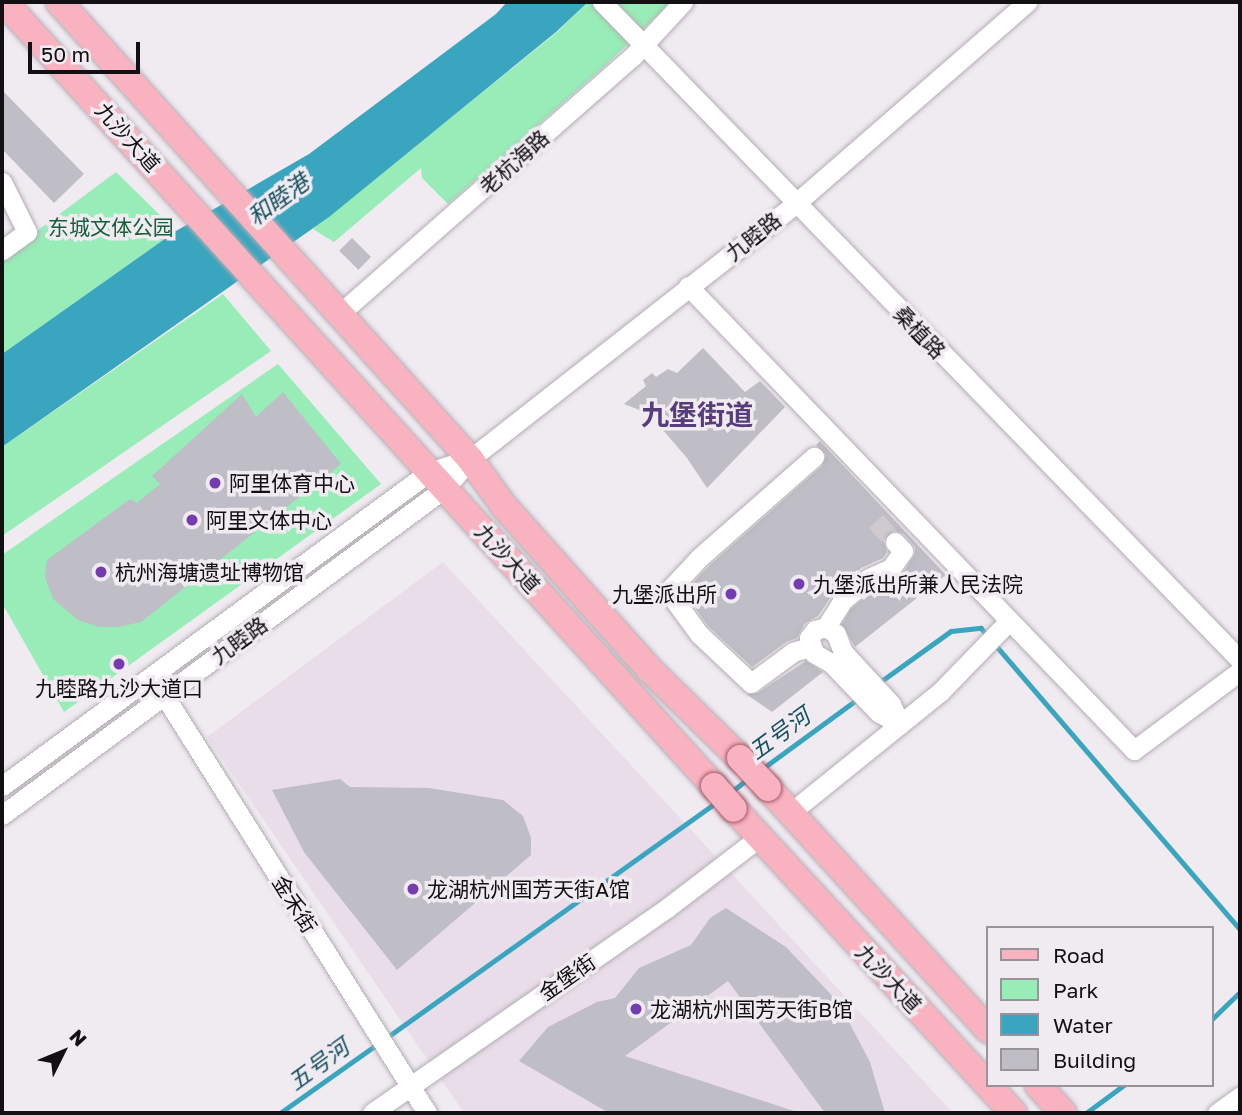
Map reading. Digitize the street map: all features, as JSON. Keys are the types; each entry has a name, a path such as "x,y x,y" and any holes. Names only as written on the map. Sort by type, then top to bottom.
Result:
{"main road":[{"name":"九沙大道","path":"59,2 338,315 470,458 503,505 649,669 740,758 986,1028"},
{"name":"九沙大道","path":"4,7 194,209 262,290 986,1083"},
{"name":"九沙大道","path":"990,1087 1014,1113"},
{"path":"1040,1087 1062,1112"}],"street":[{"name":"老杭海路","path":"338,315 643,45 683,2"},
{"name":"九睦路","path":"2,786 470,458 795,204 1027,2"},
{"name":"桑植路","path":"609,9 795,204 1240,660"},
{"path":"2,182 27,232 2,250"},
{"path":"688,286 1134,751 1240,670"},
{"path":"810,647 793,652 751,683 699,634 672,597 671,588 700,558 814,457"},
{"name":"九睦路","path":"2,815 164,695 437,480"},
{"path":"862,683 810,647 809,638 815,630 826,627 842,601 870,578 891,568 902,551 895,542"},
{"path":"790,813 973,661 1009,621"},
{"path":"826,627 836,634 843,652 862,683 876,698 878,713 900,724"},
{"name":"金禾街","path":"164,695 427,1113"},
{"name":"金堡街","path":"372,1113 667,908 760,837"},
{"path":"1217,1113 1240,1096"}],"shaded area":[{"path":"443,562 953,1113 464,1113 207,737"}],"green space":[{"path":"588,2 671,2 608,63 448,204 422,178 421,168 334,242 313,229 556,33"},
{"name":"东城文体公园","path":"116,172 176,231 2,354 2,257"},
{"path":"223,294 271,351 2,536 2,447"},
{"name":"阿里文体中心","path":"278,364 381,484 64,712 2,603 2,555"}],"water":[{"name":"和睦港","path":"507,2 588,2 556,32 329,217 2,447 2,354 176,231 309,154 496,14"}],"building":[{"path":"2,90 84,174 54,203 2,149"},
{"path":"352,238 371,257 358,270 339,251"},
{"path":"703,348 745,392 760,381 785,407 707,488 687,458 656,422 642,411 624,404 646,386 643,380 652,373 656,377 668,369 677,373"},
{"path":"283,392 341,464 141,622 118,627 99,627 78,620 53,599 45,577 47,560 130,499 137,503 160,484 152,476 242,394 256,417"},
{"name":"九堡派出所兼人民法院","path":"820,441 946,575 855,647 842,624 851,609 876,588 901,576 915,554 915,547 904,534 892,530 883,539 887,552 883,558 861,568 834,592 818,616 805,623 797,638 786,642 752,667 708,626 684,592 709,566 822,466 826,455 816,445"},
{"path":"806,661 823,672 772,712 746,694 758,693"},
{"name":"龙湖杭州国芳天街A馆","path":"340,779 350,787 429,788 503,800 523,816 531,838 531,855 397,970 304,852 272,790"},
{"name":"龙湖杭州国芳天街B馆","path":"726,908 786,947 839,1003 870,1062 885,1113 825,1113 728,981 625,1056 794,1111 793,1113 609,1113 519,1061 548,1027 597,1002 615,998 639,968 691,945 710,918"}],"waterway":[{"name":"五号河","path":"880,682 951,631 981,628 988,636"},
{"name":"五号河","path":"993,642 1240,929"},
{"name":"五号河","path":"762,769 859,698"},
{"name":"五号河","path":"731,792 749,778"},
{"name":"五号河","path":"386,1038 715,803"},
{"path":"1214,1017 1240,992"},
{"name":"五号河","path":"280,1113 376,1045"},
{"path":"1086,1113 1121,1087"}],"tunnel":[{"path":"876,521 895,542"}],"place":[{"name":"阿里体育中心","path":"215,483"},
{"name":"阿里文体中心","path":"192,520"},
{"name":"杭州海塘遗址博物馆","path":"101,572"},
{"name":"九堡派出所兼人民法院","path":"799,584"},
{"name":"九堡派出所","path":"731,594"},
{"name":"九睦路九沙大道口","path":"119,664"},
{"name":"龙湖杭州国芳天街A馆","path":"413,889"},
{"name":"龙湖杭州国芳天街B馆","path":"636,1009"}],"district":[{"name":"九堡街道","path":"697,415"}]}
